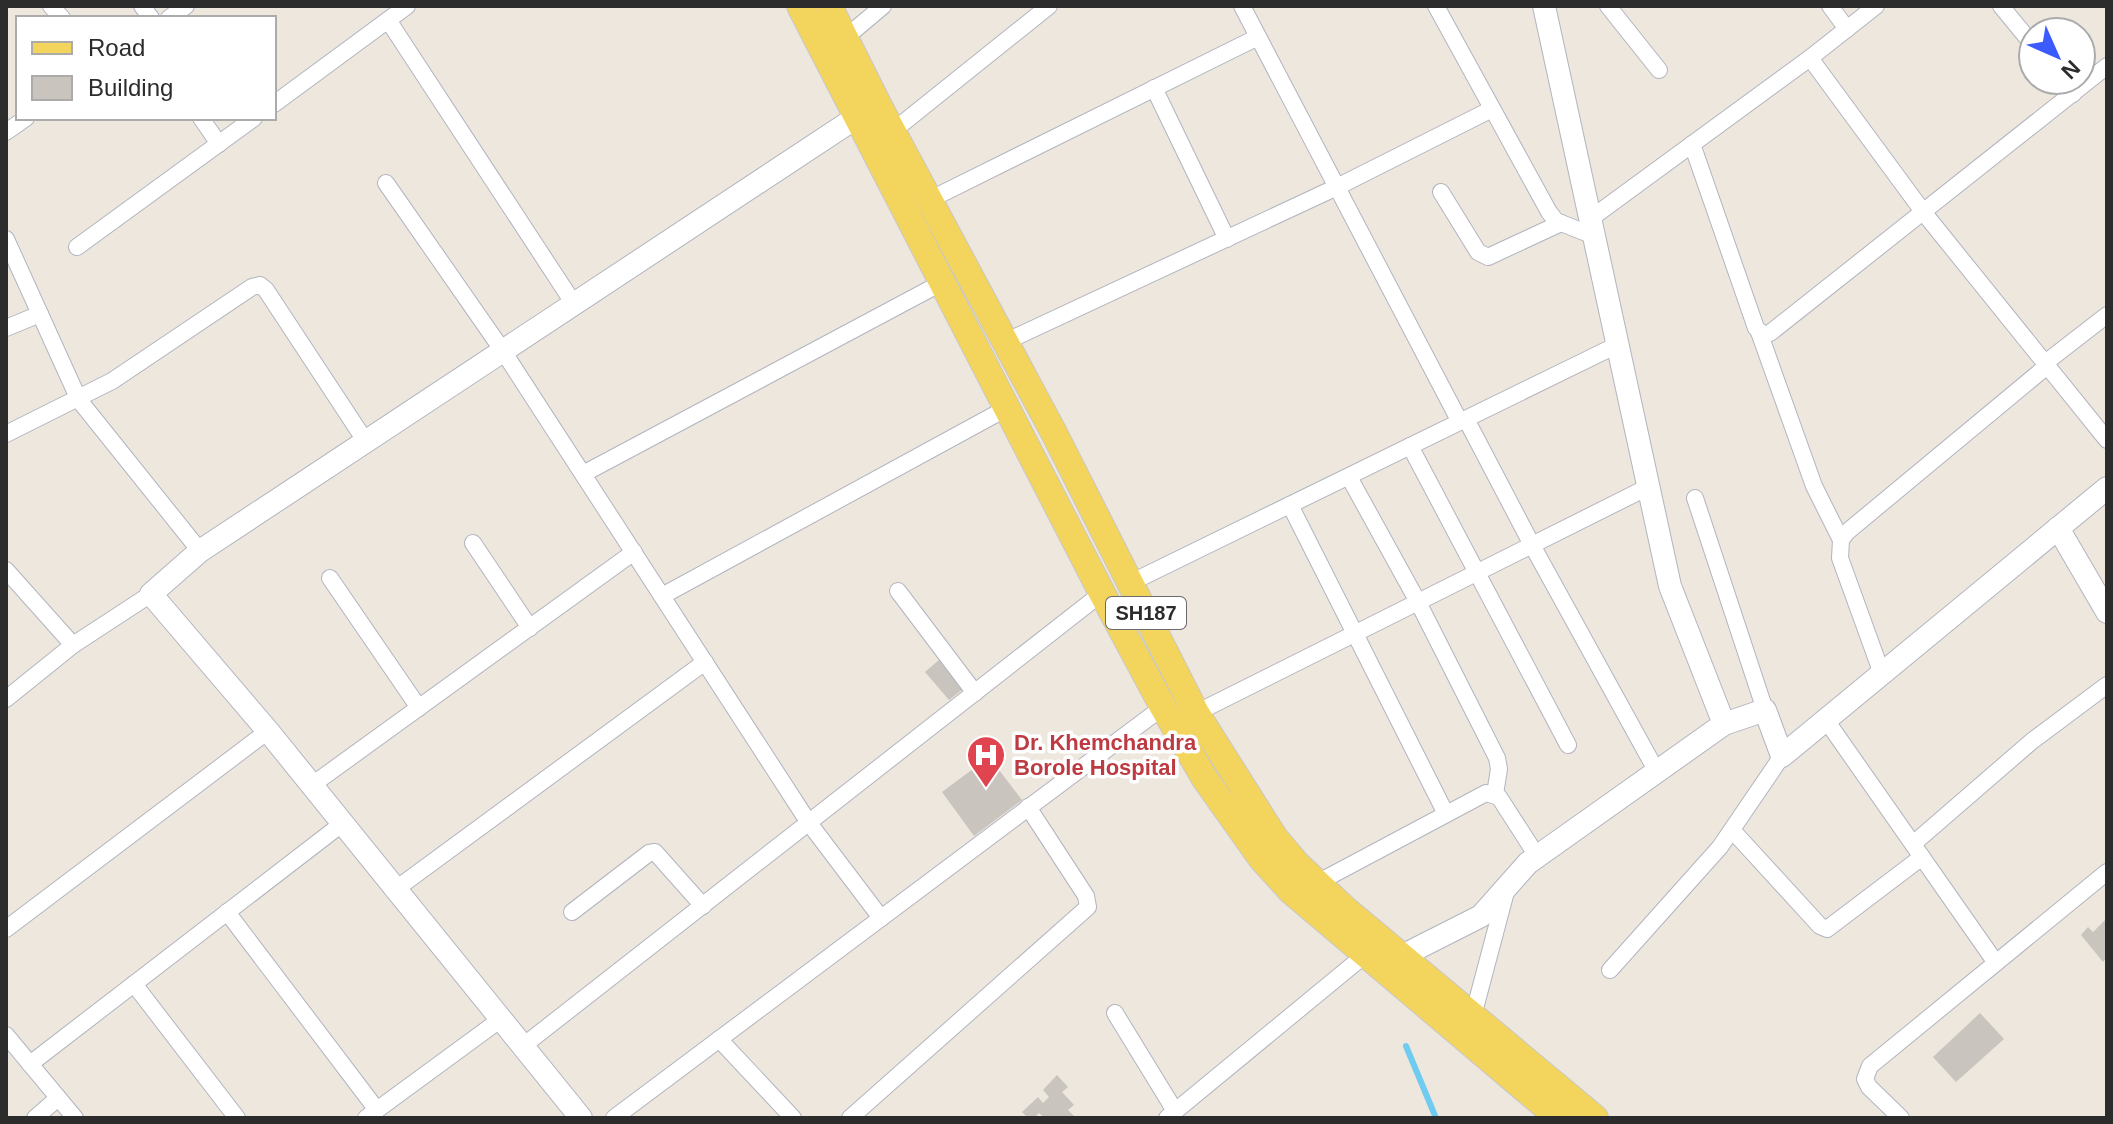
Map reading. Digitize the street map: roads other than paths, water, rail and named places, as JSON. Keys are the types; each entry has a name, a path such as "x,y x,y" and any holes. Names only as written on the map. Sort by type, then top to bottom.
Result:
{"main road":[{"name":"SH187","path":"800,6 1102,593 1205,779 1261,858 1291,891 1559,1118"},
{"name":"SH187","path":"829,6 1196,713 1275,838 1317,883 1595,1118"}],"street":[{"path":"276,103 407,6"},
{"path":"845,38 883,6"},
{"path":"893,131 1049,6"},
{"path":"1242,6 1463,420 1657,772"},
{"path":"1436,6 1549,212 1561,223"},
{"path":"1544,6 1670,586 1724,724"},
{"path":"1608,6 1659,70"},
{"path":"1830,6 1847,29"},
{"path":"1441,192 1478,252 1488,257 1561,223 1592,227 1692,144 1876,6"},
{"path":"2001,6 2017,26"},
{"path":"388,20 574,304"},
{"path":"929,200 1258,37"},
{"path":"1810,58 1924,213 2107,440"},
{"path":"1154,88 1227,239"},
{"path":"1759,332 1770,333 2070,96"},
{"path":"1005,342 1337,187 1492,109"},
{"path":"6,699 73,645 155,590 192,559 857,117"},
{"path":"6,132 23,120"},
{"path":"202,120 219,144"},
{"path":"77,247 251,120"},
{"path":"1692,144 1814,486 1841,540 1840,558 1882,674"},
{"path":"386,183 503,351 809,823 881,918"},
{"path":"6,239 83,398 192,559"},
{"path":"583,474 943,282"},
{"path":"6,434 112,381 252,287 260,285 366,442"},
{"path":"6,328 40,314"},
{"path":"1841,540 2107,315"},
{"path":"1130,583 1617,345"},
{"path":"662,596 1007,408"},
{"path":"1410,446 1568,745"},
{"path":"1349,477 1418,602 1497,758 1499,769 1495,794 1537,856"},
{"path":"1196,713 1648,487"},
{"path":"1610,970 1713,854 1782,756 2107,488"},
{"path":"1695,498 1782,756"},
{"path":"1290,505 1446,814"},
{"path":"2058,528 2107,612"},
{"path":"473,543 530,628"},
{"path":"322,778 634,552"},
{"path":"6,570 73,645"},
{"path":"330,578 419,708"},
{"path":"155,590 268,731 322,778 343,823 581,1118"},
{"path":"898,591 975,693"},
{"path":"523,1046 1102,593"},
{"path":"396,889 705,662"},
{"path":"1732,830 1820,926 1827,929 1917,851 2032,741 2107,685"},
{"path":"614,1118 1163,707"},
{"path":"1402,956 1481,916 1537,856 1724,724 1765,710"},
{"path":"1826,720 1996,963"},
{"path":"6,929 268,731"},
{"path":"1317,883 1486,793 1495,794"},
{"path":"850,1118 1088,907 1086,896 1028,807"},
{"path":"30,1064 343,823"},
{"path":"572,912 649,853 655,852 703,906"},
{"path":"1901,1118 1869,1087 1865,1072 1870,1066 2107,872"},
{"path":"1473,1016 1507,887"},
{"path":"227,912 372,1114 501,1019"},
{"path":"1115,1013 1171,1115 1366,954"},
{"path":"134,984 237,1118"},
{"path":"6,1035 75,1118"},
{"path":"719,1039 793,1118"},
{"path":"35,1118 58,1098"}],"waterway":[{"path":"1406,1046 1436,1118"}],"place":[{"name":"Dr. Khemchandra Borole Hospital","path":"986,789"}]}
